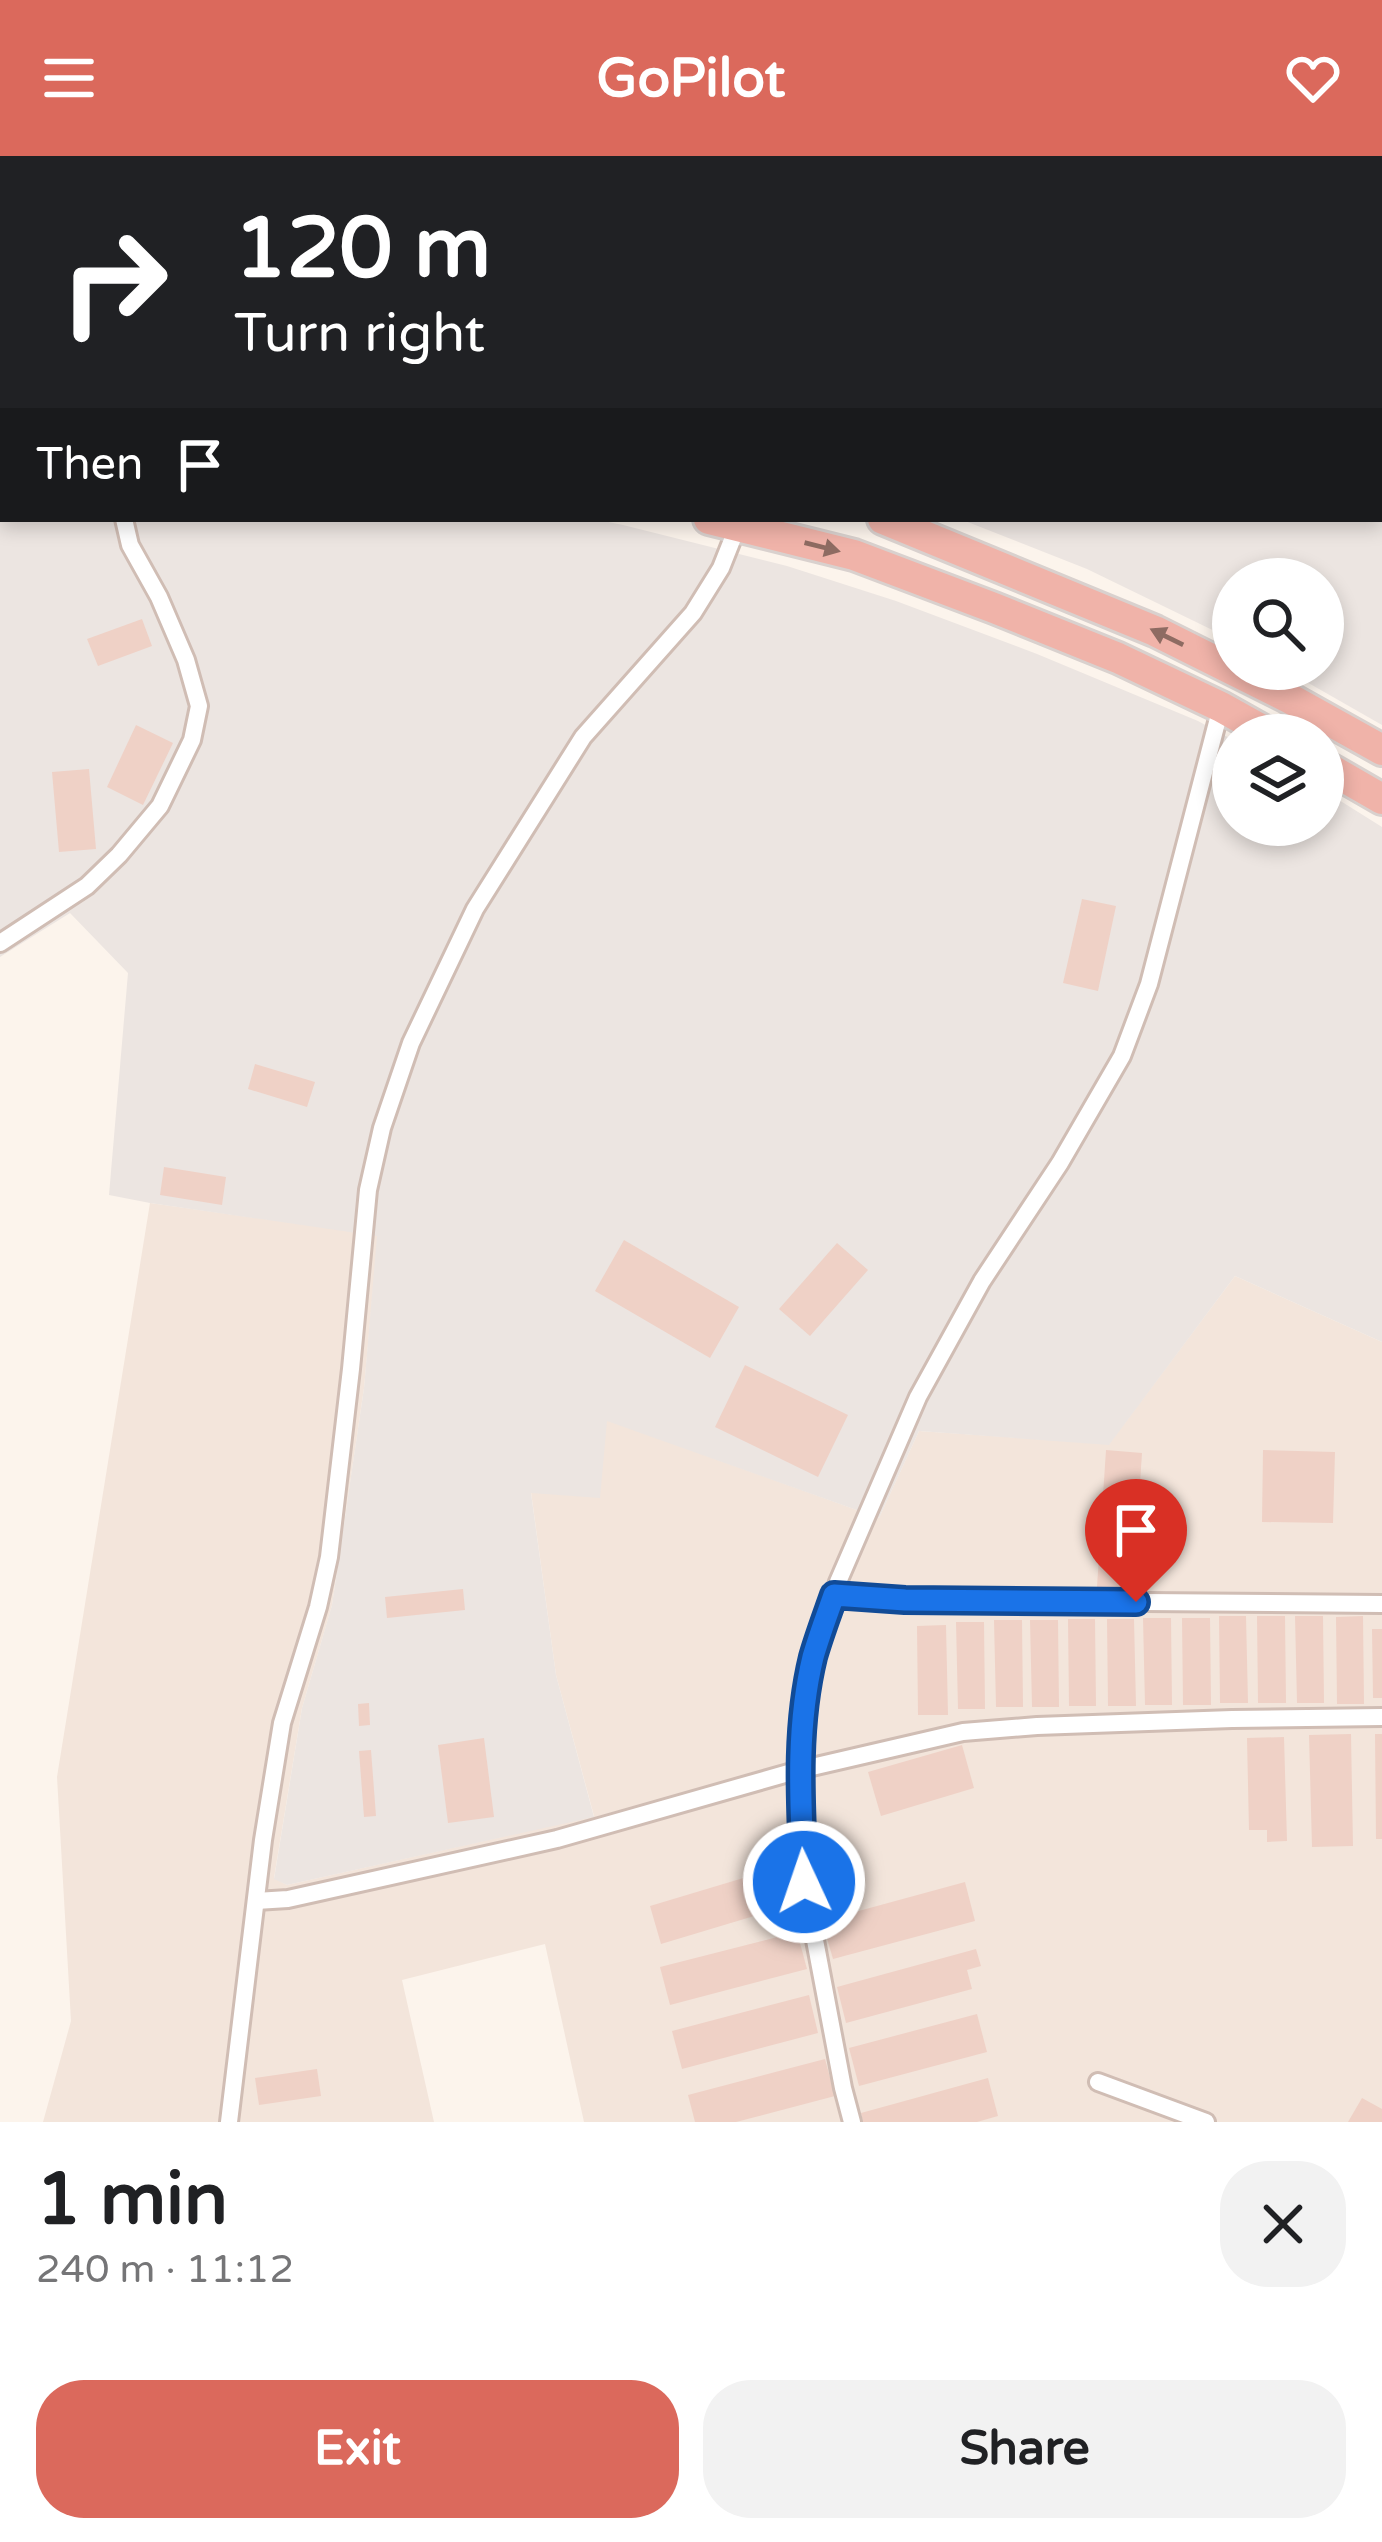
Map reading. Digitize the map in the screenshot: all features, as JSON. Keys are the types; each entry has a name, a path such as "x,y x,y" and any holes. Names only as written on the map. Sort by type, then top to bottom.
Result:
{"highway":[{"path":"723,522 854,555 894,570 1118,658 1234,714"},
{"path":"890,522 1155,632 1382,750"},
{"path":"1344,776 1382,799"}],"street":[{"path":"0,943 87,886 119,855 160,806 192,740 199,706 186,660 130,545 125,522"},
{"path":"229,2122 282,1723 329,1557 368,1190 382,1128 411,1043 475,909 583,737 693,613 721,568 723,522"},
{"path":"852,2122 804,1882 799,1770 813,1657 834,1595 918,1397 982,1281 1060,1163 1122,1057 1149,984 1221,707"},
{"path":"834,1595 905,1600 1382,1604"},
{"path":"256,1901 288,1899 557,1839 799,1770 963,1732 1382,1717"},
{"path":"1098,2082 1206,2122"}],"shaded area":[{"path":"0,522 608,522 787,566 896,601 1037,654 1212,729 1212,846 1344,846 1344,803 1382,827 1382,1342 1235,1276 1109,1445 919,1431 879,1518 607,1421 600,1498 531,1493 556,1675 594,1817 287,1885 274,1879 302,1708 332,1605 364,1388 377,1236 109,1195 128,973 70,913 0,957"},
{"path":"968,522 1382,522 1382,725 1321,690 1344,690 1344,558 1212,558 1212,630 1087,569"},
{"path":"150,1203 378,1235 364,1388 332,1605 302,1708 274,1878 287,1885 594,1816 556,1675 531,1492 607,1420 879,1518 919,1431 1109,1444 1235,1276 1382,1342 1382,2122 584,2122 545,1944 402,1980 434,2122 43,2122 71,2021 57,1777"}],"building":[{"path":"142,619 152,646 98,666 87,639"},
{"path":"136,725 173,743 143,805 107,787"},
{"path":"89,769 96,849 59,852 52,772"},
{"path":"1082,899 1116,906 1098,991 1063,983"},
{"path":"255,1064 315,1082 307,1107 248,1089"},
{"path":"164,1167 226,1177 222,1205 160,1195"},
{"path":"624,1240 739,1307 710,1358 595,1291"},
{"path":"837,1243 868,1270 810,1336 779,1309"},
{"path":"745,1365 848,1415 818,1477 715,1427"},
{"path":"1106,1450 1142,1453 1133,1590 1097,1587"},
{"path":"1263,1450 1335,1452 1333,1523 1262,1522"},
{"path":"463,1589 465,1610 387,1618 385,1597"},
{"path":"1219,1616 1246,1616 1248,1703 1220,1703"},
{"path":"1257,1616 1285,1616 1286,1703 1258,1703"},
{"path":"1295,1616 1323,1616 1324,1703 1297,1703"},
{"path":"1363,1616 1364,1704 1337,1704 1336,1617"},
{"path":"1143,1618 1171,1618 1172,1705 1145,1705"},
{"path":"1182,1618 1210,1618 1211,1705 1183,1705"},
{"path":"1068,1619 1095,1619 1096,1706 1069,1706"},
{"path":"1107,1619 1134,1619 1136,1706 1108,1706"},
{"path":"994,1620 1022,1620 1023,1707 996,1707"},
{"path":"1030,1620 1058,1620 1059,1707 1032,1707"},
{"path":"956,1622 984,1622 985,1709 958,1709"},
{"path":"946,1625 948,1715 918,1715 917,1626"},
{"path":"1372,1629 1382,1629 1382,1698 1373,1698"},
{"path":"369,1703 370,1725 359,1726 358,1704"},
{"path":"1351,1734 1353,1846 1312,1847 1309,1735"},
{"path":"1375,1734 1382,1734 1382,1839 1376,1839"},
{"path":"1284,1737 1287,1841 1267,1842 1267,1830 1249,1830 1247,1738"},
{"path":"484,1738 494,1817 448,1823 438,1745"},
{"path":"962,1745 974,1788 881,1816 868,1772"},
{"path":"371,1750 376,1816 364,1817 359,1751"},
{"path":"760,1873 771,1911 661,1944 650,1906"},
{"path":"965,1882 975,1921 833,1959 822,1921"},
{"path":"797,1932 807,1969 670,2005 660,1967"},
{"path":"976,1949 981,1966 967,1970 972,1989 846,2023 837,1987"},
{"path":"809,1995 818,2033 682,2069 672,2031"},
{"path":"977,2014 987,2052 859,2086 849,2048"},
{"path":"825,2059 835,2096 736,2122 695,2122 688,2095"},
{"path":"317,2069 321,2096 259,2105 255,2078"},
{"path":"988,2078 998,2116 977,2122 863,2122 861,2113"},
{"path":"1362,2098 1382,2109 1382,2122 1348,2122"}],"route":[{"path":"804,1882 799,1770 804,1712 813,1657 834,1595 1136,1602"}]}
